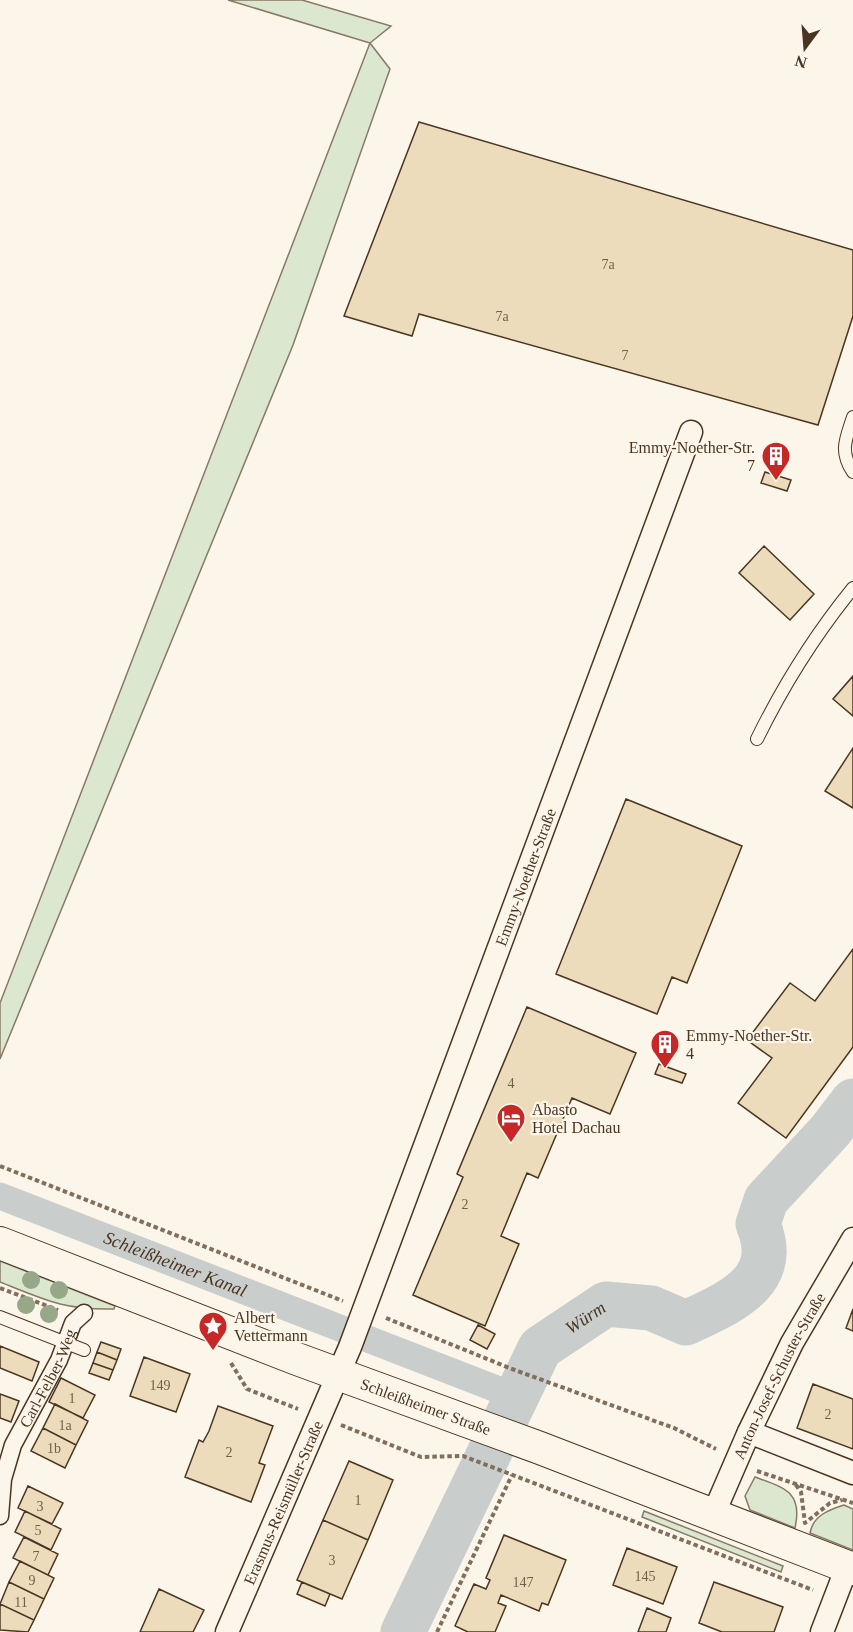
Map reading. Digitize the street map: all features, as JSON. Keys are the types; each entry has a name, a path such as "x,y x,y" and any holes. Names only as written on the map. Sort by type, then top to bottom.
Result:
{"main road":[{"name":"Schleißheimer Straße","path":"0,1243 345,1361 472,1423 850,1568"}],"street":[{"name":"Emmy-Noether-Straße","path":"345,1361 691,432"},
{"name":"Anton-Josef-Schuster-Straße","path":"713,1515 749,1432 792,1343 853,1239"},
{"name":"Carl-Felber-Weg","path":"0,1516 3,1479 14,1445 66,1343 73,1323 84,1313"},
{"name":"Erasmus-Reismüller-Straße","path":"227,1632 345,1361"},
{"path":"749,1432 853,1473"},
{"path":"822,1632 850,1568"}],"lane":[{"path":"853,417 845,443 844,459 853,472"},
{"path":"757,739 785,682 807,647 853,588"},
{"path":"0,1317 84,1350"}],"path":[{"path":"0,1166 362,1316 674,1428 759,1472 853,1503"},
{"path":"0,1288 54,1310 84,1313"},
{"path":"225,1356 247,1389 421,1457 463,1456 835,1599"},
{"path":"437,1632 510,1474"},
{"path":"795,1484 801,1492 805,1522 830,1503 842,1499"}],"green space":[{"path":"228,0 302,0 391,26 370,43"},
{"path":"370,43 390,69 293,345 0,1059 0,1003"},
{"path":"0,1261 115,1306 114,1309 81,1308 55,1303 0,1282"},
{"path":"755,1477 783,1488 794,1499 797,1516 795,1528 750,1510 745,1496"},
{"path":"844,1505 853,1509 853,1550 810,1533 818,1518"},
{"path":"644,1511 783,1566 781,1572 642,1517"}],"building":[{"path":"419,122 853,250 853,316 818,425 419,314 412,336 344,316"},
{"name":"Emmy-Noether-Str. 7","path":"765,472 791,480 787,491 761,483"},
{"path":"764,546 814,594 790,620 739,573"},
{"path":"853,676 853,716 833,699"},
{"path":"853,748 853,808 825,791"},
{"path":"626,799 742,846 687,983 672,977 657,1014 556,974"},
{"path":"853,949 853,1047 786,1138 738,1103 772,1058 747,1040 790,983 815,1001"},
{"name":"Abasto Hotel Dachau","path":"527,1007 636,1053 610,1114 572,1098 538,1178 527,1173 501,1236 519,1244 485,1326 413,1295 463,1177 457,1174"},
{"name":"Emmy-Noether-Str. 4","path":"659,1064 686,1074 682,1083 655,1074"},
{"path":"853,1309 853,1331 846,1328"},
{"path":"478,1325 495,1334 487,1349 470,1340"},
{"path":"101,1342 121,1349 117,1360 97,1352"},
{"path":"0,1346 39,1362 32,1381 0,1368"},
{"path":"97,1352 117,1360 113,1370 93,1363"},
{"path":"144,1357 190,1374 176,1412 130,1396"},
{"path":"93,1363 113,1370 109,1380 89,1373"},
{"path":"61,1378 95,1395 83,1418 49,1402"},
{"path":"813,1384 853,1399 853,1449 797,1428"},
{"path":"0,1394 19,1401 11,1422 0,1418"},
{"path":"55,1404 88,1421 76,1445 43,1428"},
{"path":"218,1406 273,1426 259,1463 265,1465 251,1502 185,1477 199,1440 203,1442"},
{"path":"43,1428 76,1445 65,1468 31,1451"},
{"path":"349,1461 393,1480 368,1540 323,1520"},
{"path":"28,1486 63,1503 52,1524 18,1508"},
{"path":"25,1511 61,1529 51,1550 15,1532"},
{"path":"323,1520 368,1540 342,1599 297,1580"},
{"path":"504,1535 566,1560 548,1605 542,1603 539,1611 501,1595 498,1603 506,1606 495,1632 468,1632 455,1626 474,1584 486,1589 490,1580 486,1578"},
{"path":"24,1537 58,1554 48,1575 13,1558"},
{"path":"627,1548 677,1567 663,1604 613,1585"},
{"path":"20,1561 54,1578 44,1599 9,1582"},
{"path":"9,1582 44,1599 34,1620 0,1604"},
{"path":"302,1582 330,1594 325,1606 297,1594"},
{"path":"714,1582 783,1607 774,1632 722,1632 699,1623"},
{"path":"159,1589 204,1610 193,1632 140,1632"},
{"path":"0,1604 34,1620 28,1632 0,1630"},
{"path":"647,1608 671,1618 666,1632 638,1632"}],"waterway":[{"name":"Würm","path":"403,1632 540,1348 606,1304 651,1308 686,1323 719,1307 748,1287 763,1261 764,1244 758,1224 766,1200 830,1131 853,1101"},
{"name":"Schleißheimer Kanal","path":"0,1196 517,1397"}],"place":[{"name":"Emmy-Noether-Str. 7","path":"776,482"},
{"name":"Emmy-Noether-Str. 4","path":"665,1070"},
{"name":"Abasto Hotel Dachau","path":"511,1144"},
{"name":"Albert Vettermann","path":"213,1352"}]}
